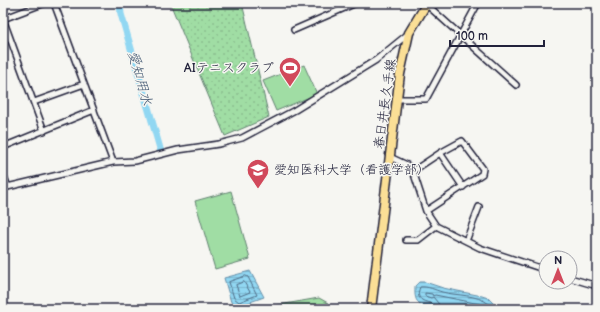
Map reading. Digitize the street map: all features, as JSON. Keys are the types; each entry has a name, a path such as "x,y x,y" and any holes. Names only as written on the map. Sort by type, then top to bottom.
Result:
{"main road":[{"name":"春日井長久手線","path":"371,309 400,74 409,33 427,3"}],"street":[{"path":"44,131 3,19 45,3"},
{"path":"54,3 113,162"},
{"path":"294,30 356,3"},
{"path":"427,3 461,36 516,84"},
{"path":"397,99 426,99 478,3"},
{"path":"3,174 5,188 113,162 135,161 178,150 219,144 242,138 295,110 376,60 409,33"},
{"path":"34,102 84,84"},
{"path":"3,148 94,110"},
{"path":"413,171 440,153 462,141 483,169 482,174 426,211"},
{"path":"440,153 463,187"},
{"path":"390,157 407,165 413,171 426,211 436,226 480,248 538,267"},
{"path":"466,241 479,207"},
{"path":"406,240 418,240 436,226"},
{"path":"578,280 597,286"}],"green space":[{"path":"170,3 242,3 269,117 225,136"},
{"name":"AIテニスクラブ","path":"304,65 317,94 276,111 263,81"},
{"path":"231,191 250,259 215,269 195,201"},
{"path":"319,298 328,303 328,309 266,309 279,305"}],"water":[{"path":"250,271 264,297 239,306 231,302 224,278"},
{"path":"419,282 425,282 443,288 488,298 495,305 494,309 444,309 425,306 417,301 415,293 415,286"}],"waterway":[{"name":"愛知用水","path":"120,3 121,14 161,152"}],"place":[{"name":"AIテニスクラブ","path":"290,88"},
{"name":"愛知医科大学（看護学部）","path":"258,190"}]}
